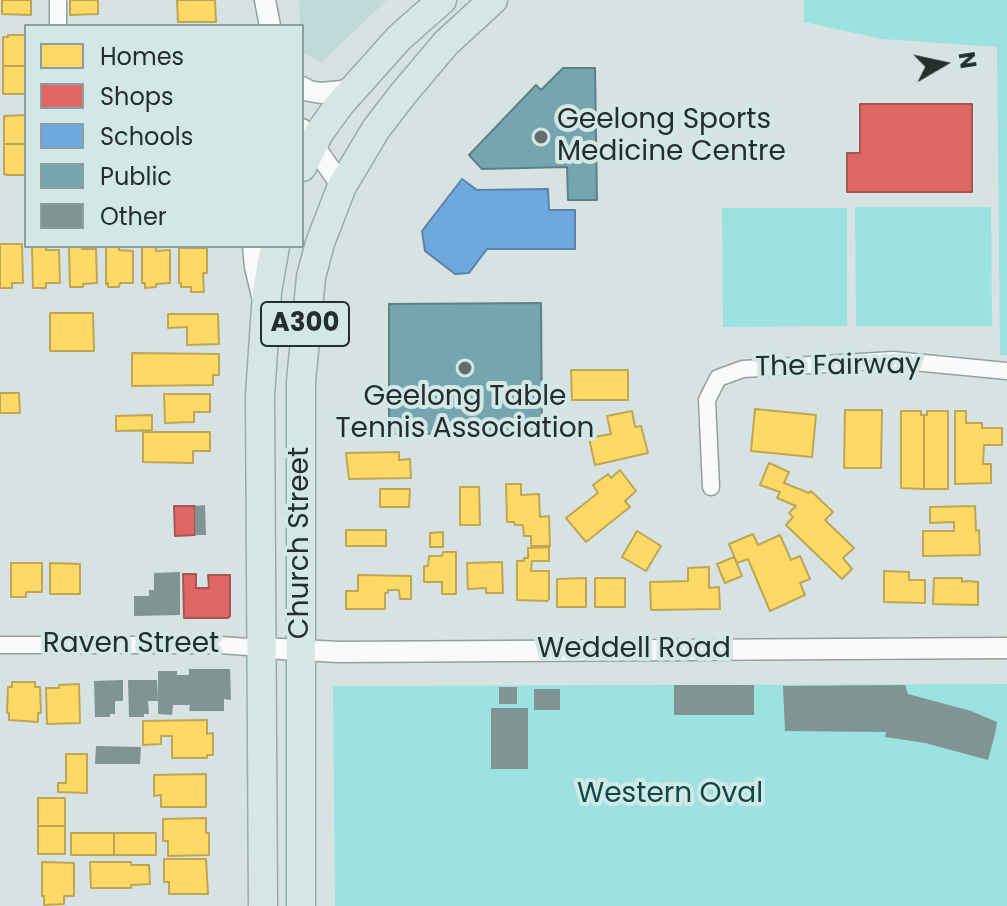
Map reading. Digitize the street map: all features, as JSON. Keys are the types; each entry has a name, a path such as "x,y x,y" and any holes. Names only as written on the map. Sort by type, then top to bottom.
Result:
{"highway":[{"path":"304,153 355,86 399,38 442,0"},
{"name":"A300","path":"342,186 396,102 446,43 493,0"},
{"name":"Church Street","path":"301,906 300,427 303,349 311,277 326,223 342,186"},
{"name":"Church Street","path":"263,906 260,396 265,308 275,248"}],"street":[{"path":"58,0 58,24"},
{"path":"259,24 264,0"},
{"path":"264,0 270,24"},
{"path":"304,88 321,93 355,86"},
{"path":"304,153 342,186"},
{"path":"253,248 256,276 265,308"},
{"name":"The Fairway","path":"711,487 707,400 718,378 743,369 893,360 1007,371"},
{"name":"Raven Street","path":"0,645 220,645 262,648"},
{"name":"Weddell Road","path":"262,648 353,652 1007,648"}],"shaded area":[{"path":"299,0 387,0 322,62 304,54 304,24 300,24"}],"green space":[{"path":"804,0 1007,0 1007,355 1000,355 997,47 882,39 804,22"},
{"path":"855,207 991,207 992,326 856,326"},
{"path":"722,208 847,208 847,326 723,327"},
{"name":"Western Oval","path":"1007,684 1007,906 335,906 333,686"}],"building: Homes":[{"path":"2,0 31,0 31,15 2,14"},
{"path":"70,0 98,0 98,14 70,15"},
{"path":"177,0 215,0 216,22 178,22"},
{"path":"24,35 24,66 3,66 3,37"},
{"path":"3,66 24,66 24,94 3,94"},
{"path":"24,115 24,144 4,144 4,116"},
{"path":"4,144 24,144 24,175 4,174"},
{"path":"0,244 22,244 23,283 12,283 12,288 0,288"},
{"path":"32,248 59,250 60,283 46,283 46,288 33,288"},
{"path":"69,248 96,249 97,283 70,287"},
{"path":"106,248 133,251 133,283 120,283 119,287 108,287"},
{"path":"142,248 170,250 170,283 145,288 145,283 142,283"},
{"path":"179,248 207,248 204,292 191,292 191,287 181,287"},
{"path":"50,313 93,313 94,351 50,351"},
{"path":"168,314 218,314 219,344 187,345 187,327 168,328"},
{"path":"132,353 219,354 219,375 213,375 213,385 132,386"},
{"path":"571,370 628,370 628,400 572,400"},
{"path":"0,393 19,393 20,413 0,413"},
{"path":"164,394 210,394 210,412 194,412 194,422 165,423"},
{"path":"755,409 816,415 812,457 751,451"},
{"path":"845,410 882,410 881,468 844,468"},
{"path":"632,411 635,427 641,426 648,453 595,465 589,438 611,434 607,416"},
{"path":"901,411 921,411 924,415 924,489 901,488"},
{"path":"927,411 948,411 948,489 924,489 924,415"},
{"path":"955,411 966,411 966,423 982,423 982,428 1002,428 1002,445 984,445 983,464 991,464 991,483 955,484"},
{"path":"152,415 152,430 116,431 116,416"},
{"path":"143,432 210,432 210,451 193,451 193,463 143,462"},
{"path":"399,452 399,460 410,459 411,478 349,479 346,453"},
{"path":"769,463 789,472 784,483 809,493 811,491 833,512 825,520 854,548 843,558 852,569 842,579 786,525 793,517 789,513 796,506 777,498 780,492 760,485"},
{"path":"620,470 636,491 625,501 630,507 586,542 566,518 598,493 593,485 608,474 611,478"},
{"path":"506,484 521,484 521,495 539,494 540,517 549,516 550,546 531,546 531,536 524,536 523,525 507,522"},
{"path":"460,487 479,487 480,525 460,525"},
{"path":"380,489 410,489 409,507 380,507"},
{"path":"975,506 980,555 923,556 923,531 954,531 954,522 930,523 930,507"},
{"path":"346,530 386,530 386,546 346,546"},
{"path":"637,531 661,546 646,571 622,557"},
{"path":"443,532 443,547 430,547 430,533"},
{"path":"753,534 758,545 780,535 791,560 800,556 810,579 800,583 805,595 770,611 748,559 737,563 729,544"},
{"path":"549,547 549,561 532,561 531,571 549,571 549,599 517,600 517,561 528,558 528,548"},
{"path":"443,552 456,552 456,594 442,594 442,582 424,582 424,566 428,566 429,556 442,556"},
{"path":"734,557 742,576 725,583 717,564"},
{"path":"502,562 503,593 486,593 486,588 468,589 467,563"},
{"path":"11,563 42,563 42,592 26,592 26,597 11,597"},
{"path":"50,563 80,564 80,594 50,594"},
{"path":"709,567 709,588 719,587 720,609 651,610 650,582 688,581 688,568"},
{"path":"884,571 909,572 909,580 925,580 925,603 884,602"},
{"path":"358,575 411,576 411,599 400,599 399,590 388,590 385,593 385,609 346,609 346,591 358,591"},
{"path":"586,578 586,607 557,607 557,579"},
{"path":"595,578 625,578 625,607 595,607"},
{"path":"934,578 962,578 962,582 978,582 978,605 933,604"},
{"path":"12,682 35,682 35,687 40,687 41,713 38,713 38,722 9,720 8,687 12,687"},
{"path":"79,684 80,723 47,724 46,688"},
{"path":"207,720 207,734 213,733 213,755 207,755 207,758 172,758 172,736 161,736 161,744 143,745 143,721"},
{"path":"66,754 87,754 87,793 58,792 58,783 66,783"},
{"path":"206,774 206,807 161,807 161,795 154,796 154,775"},
{"path":"38,798 65,798 65,826 38,826"},
{"path":"206,818 209,855 168,856 168,841 163,841 163,819"},
{"path":"38,826 65,826 65,854 38,854"},
{"path":"71,833 114,833 114,855 71,855"},
{"path":"114,833 156,833 156,855 114,855"},
{"path":"164,859 206,859 208,894 169,894 169,882 164,882"},
{"path":"42,862 74,863 74,896 64,896 64,904 44,905"},
{"path":"90,862 149,865 150,884 131,885 131,888 91,888"}],"building: Shops":[{"path":"860,104 972,104 972,192 847,192 847,153 860,153"},
{"path":"174,506 195,506 195,535 175,536"},
{"path":"183,574 196,574 196,588 209,588 208,575 230,575 230,616 184,618"}],"building: Schools":[{"path":"462,179 477,190 548,189 549,210 575,210 575,249 487,249 469,273 455,274 425,251 422,231"}],"building: Public":[{"name":"Geelong Sports Medicine Centre","path":"563,68 595,68 597,200 568,200 567,167 482,169 469,155 536,85 541,90"},
{"name":"Geelong Table Tennis Association","path":"541,303 542,433 389,434 389,304"}],"building: Other":[{"path":"205,505 206,535 195,535 195,506"},
{"path":"180,572 180,615 134,616 134,596 149,596 149,590 154,590 154,573"},
{"path":"189,669 230,669 231,700 224,699 224,711 189,711 190,705 173,705 172,715 158,714 158,701 148,701 149,714 129,717 128,680 157,680 158,698 158,671 177,671 177,675 189,675"},
{"path":"123,680 123,701 115,701 115,714 95,717 94,681"},
{"path":"674,685 754,685 754,715 674,715"},
{"path":"905,685 908,694 971,711 997,722 988,760 925,743 885,737 886,732 785,731 783,686"},
{"path":"499,687 517,687 517,704 499,704"},
{"path":"534,689 560,689 560,710 534,710"},
{"path":"491,708 528,708 528,769 491,769"},
{"path":"96,746 141,747 140,764 95,764"}],"place":[{"name":"Geelong Sports Medicine Centre","path":"541,137"},
{"name":"Geelong Table Tennis Association","path":"465,368"}]}
